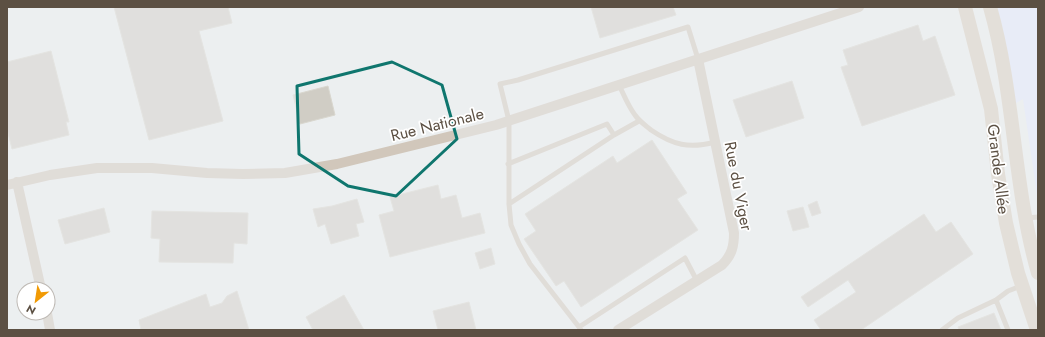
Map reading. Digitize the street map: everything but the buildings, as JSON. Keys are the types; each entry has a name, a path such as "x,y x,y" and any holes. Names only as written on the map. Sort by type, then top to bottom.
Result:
{"street":[{"name":"Rue Nationale","path":"12,184 67,172 104,168 152,168 226,174 300,171 476,131 859,7"},
{"name":"Grande Allée","path":"965,7 992,109 998,174 1006,222 1022,285 1037,330"},
{"name":"Grande Allée","path":"990,7 1011,106 1018,170 1032,218 1038,273"},
{"name":"Rue du Viger","path":"618,330 722,265 731,254 734,233 698,59"},
{"path":"992,109 1011,106"},
{"path":"12,184 39,281"},
{"path":"1006,222 1032,218"}],"lane":[{"path":"697,281 685,258 580,328 530,264 511,225 508,164 509,121 500,84 518,80 688,27 698,59"},
{"path":"619,85 628,105 639,121 663,137 679,145 697,146 715,142"},
{"path":"509,204 614,135 639,121"},
{"path":"508,164 607,124 614,135"},
{"path":"942,330 958,318 996,300 1008,291 1022,285"},
{"path":"996,300 1008,330"}],"highlighted area":[{"path":"392,62 442,85 457,139 396,196 348,186 299,154 297,86"}],"shaded area":[{"path":"990,7 1038,7 1038,202 1023,99 1011,106"}]}
